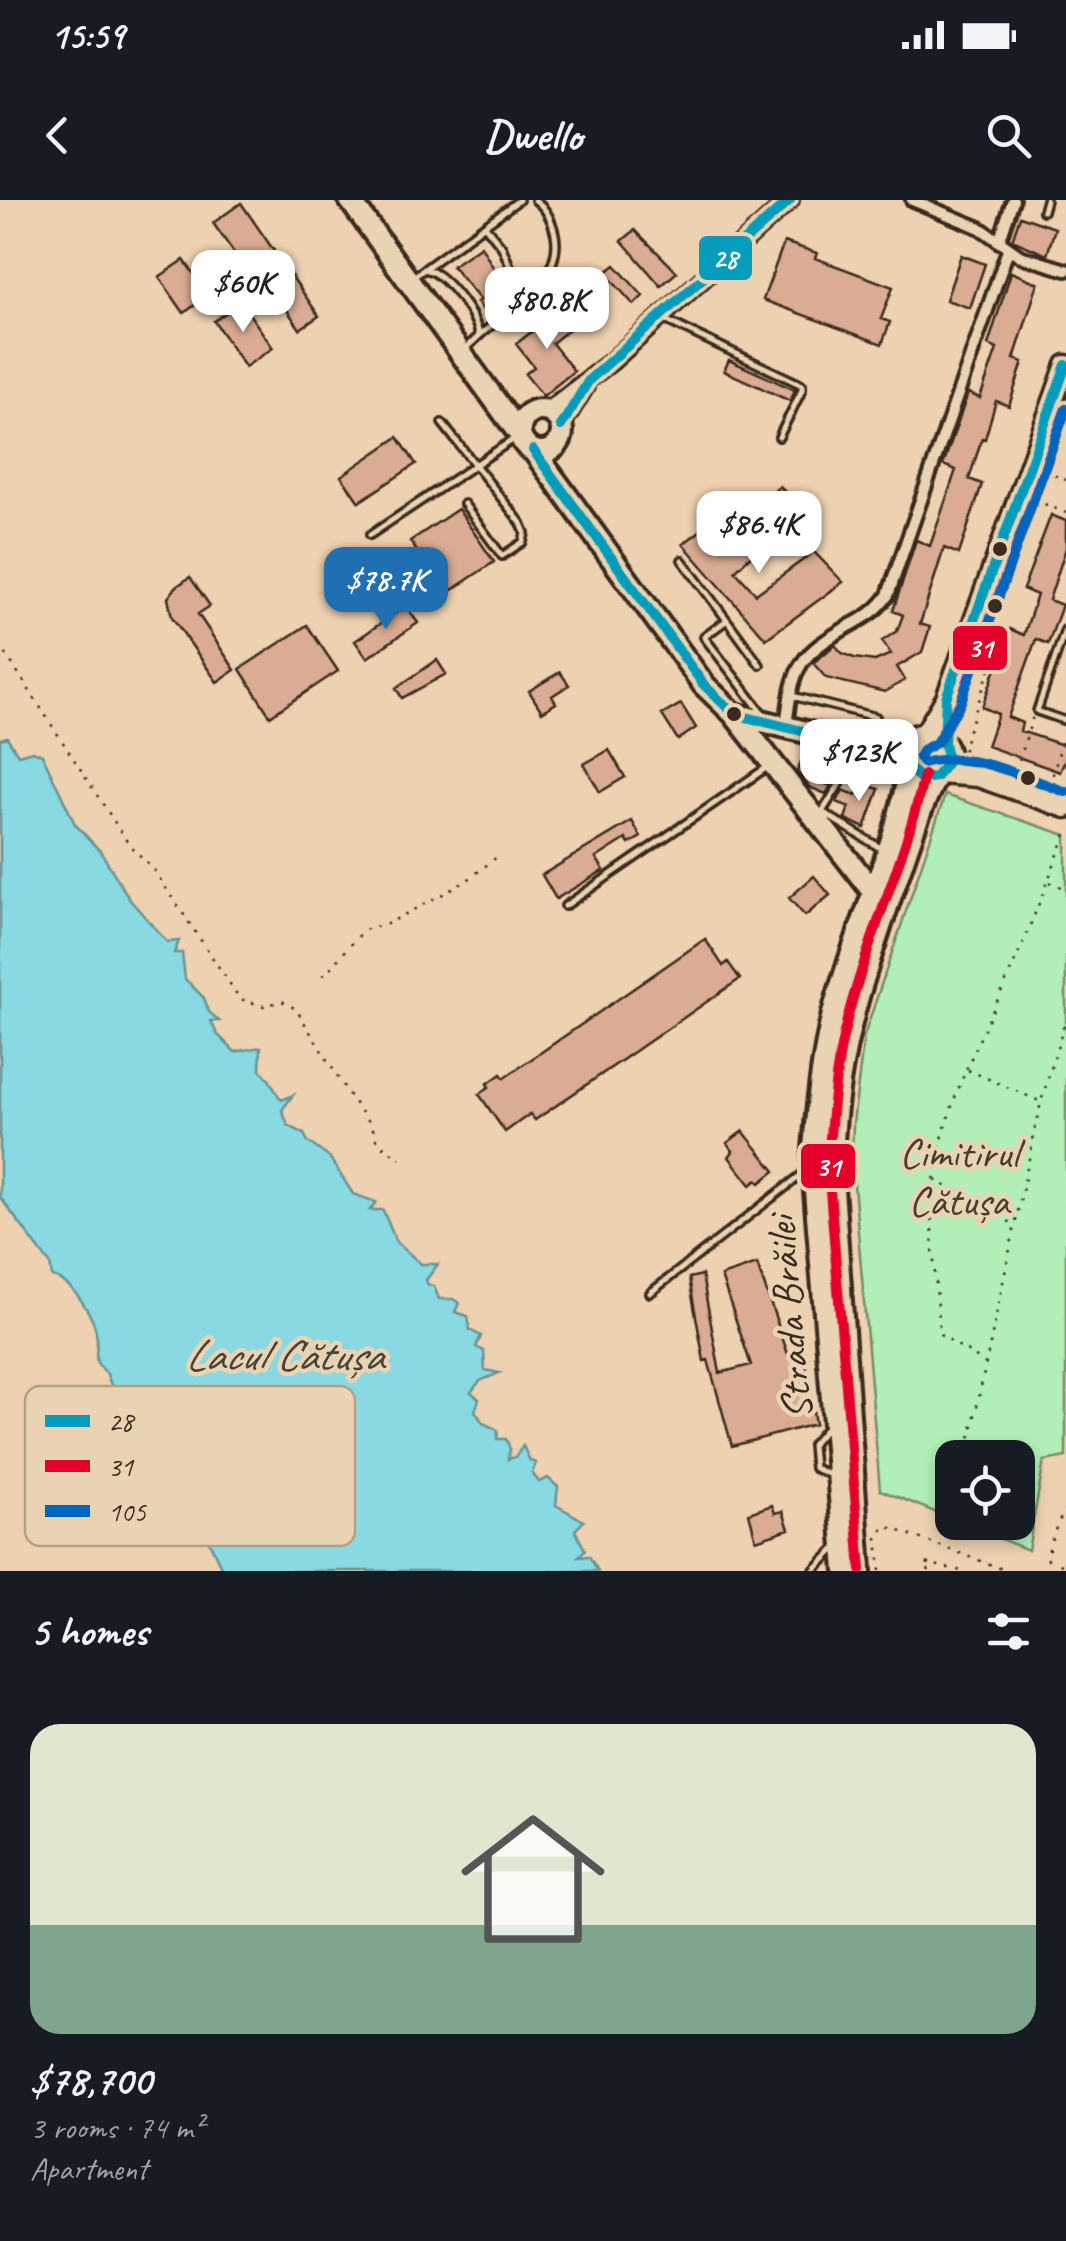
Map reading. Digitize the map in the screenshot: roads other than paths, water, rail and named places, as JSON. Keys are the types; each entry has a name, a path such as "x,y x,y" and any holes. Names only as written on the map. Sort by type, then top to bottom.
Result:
{"highway":[{"path":"350,200 416,275 462,353 704,685 734,714 818,813 874,893"},
{"path":"494,398 550,423"},
{"path":"527,443 522,422 550,423"},
{"path":"527,443 547,451 550,423"},
{"path":"550,423 556,482"},
{"path":"734,714 866,748 921,779 938,776"},
{"path":"866,748 931,734 945,745"},
{"name":"Strada Brăilei","path":"846,1571 813,1166 822,1065 834,1011 902,812 906,746 918,736"},
{"name":"Strada Brăilei","path":"860,1571 832,1174 832,1118 850,1016 917,819 948,761 945,745"}],"main road":[{"name":"Strada Brăilei","path":"918,736 946,698 1066,365"},
{"name":"Strada Brăilei","path":"945,745 946,698"},
{"path":"945,745 978,777"},
{"path":"938,776 978,777 1066,808"}],"street":[{"path":"550,423 589,380 790,200"},
{"path":"912,200 980,228 1004,246 1066,270"},
{"path":"778,727 802,660 811,650 875,611 888,596 1004,246 1014,200"}],"lane":[{"path":"416,275 519,200"},
{"path":"462,353 550,272 556,244 549,217 535,200"},
{"path":"1043,211 1046,200"},
{"path":"484,225 502,247 524,298"},
{"path":"416,275 441,274 477,324 479,336"},
{"path":"660,318 802,385 779,436"},
{"path":"442,424 521,524 523,542 502,556 464,504"},
{"path":"370,535 474,463 527,443"},
{"path":"682,560 760,665"},
{"path":"727,620 704,636 778,727"},
{"path":"1066,629 1038,711 1066,725"},
{"path":"789,695 876,717"},
{"path":"866,748 818,813 888,852"},
{"path":"565,906 773,763"},
{"path":"650,1293 813,1166"},
{"path":"828,1427 812,1445 814,1468 839,1478"},
{"path":"813,1571 844,1542"}],"water":[{"name":"Lacul Cătușa","path":"7,737 18,755 32,751 42,754 75,824 101,852 130,900 167,942 179,941 174,953 182,953 185,979 219,1021 211,1021 217,1034 235,1052 261,1047 260,1070 282,1100 293,1095 282,1110 288,1125 330,1158 353,1194 376,1202 370,1210 383,1210 396,1242 421,1264 438,1264 426,1280 428,1285 434,1286 439,1299 459,1303 455,1312 468,1316 470,1330 481,1336 476,1347 484,1351 485,1370 499,1373 480,1381 471,1392 479,1399 475,1411 483,1423 498,1430 497,1439 506,1439 508,1459 515,1457 523,1446 530,1461 536,1463 532,1473 539,1482 548,1478 558,1487 556,1505 584,1521 575,1530 585,1550 578,1557 589,1556 598,1571 223,1571 211,1546 355,1546 355,1386 113,1386 97,1363 96,1330 88,1311 68,1285 52,1277 50,1264 0,1197 0,739"}],"park label":[{"name":"Cimitirul Cătușa","path":"959,1176"}]}
